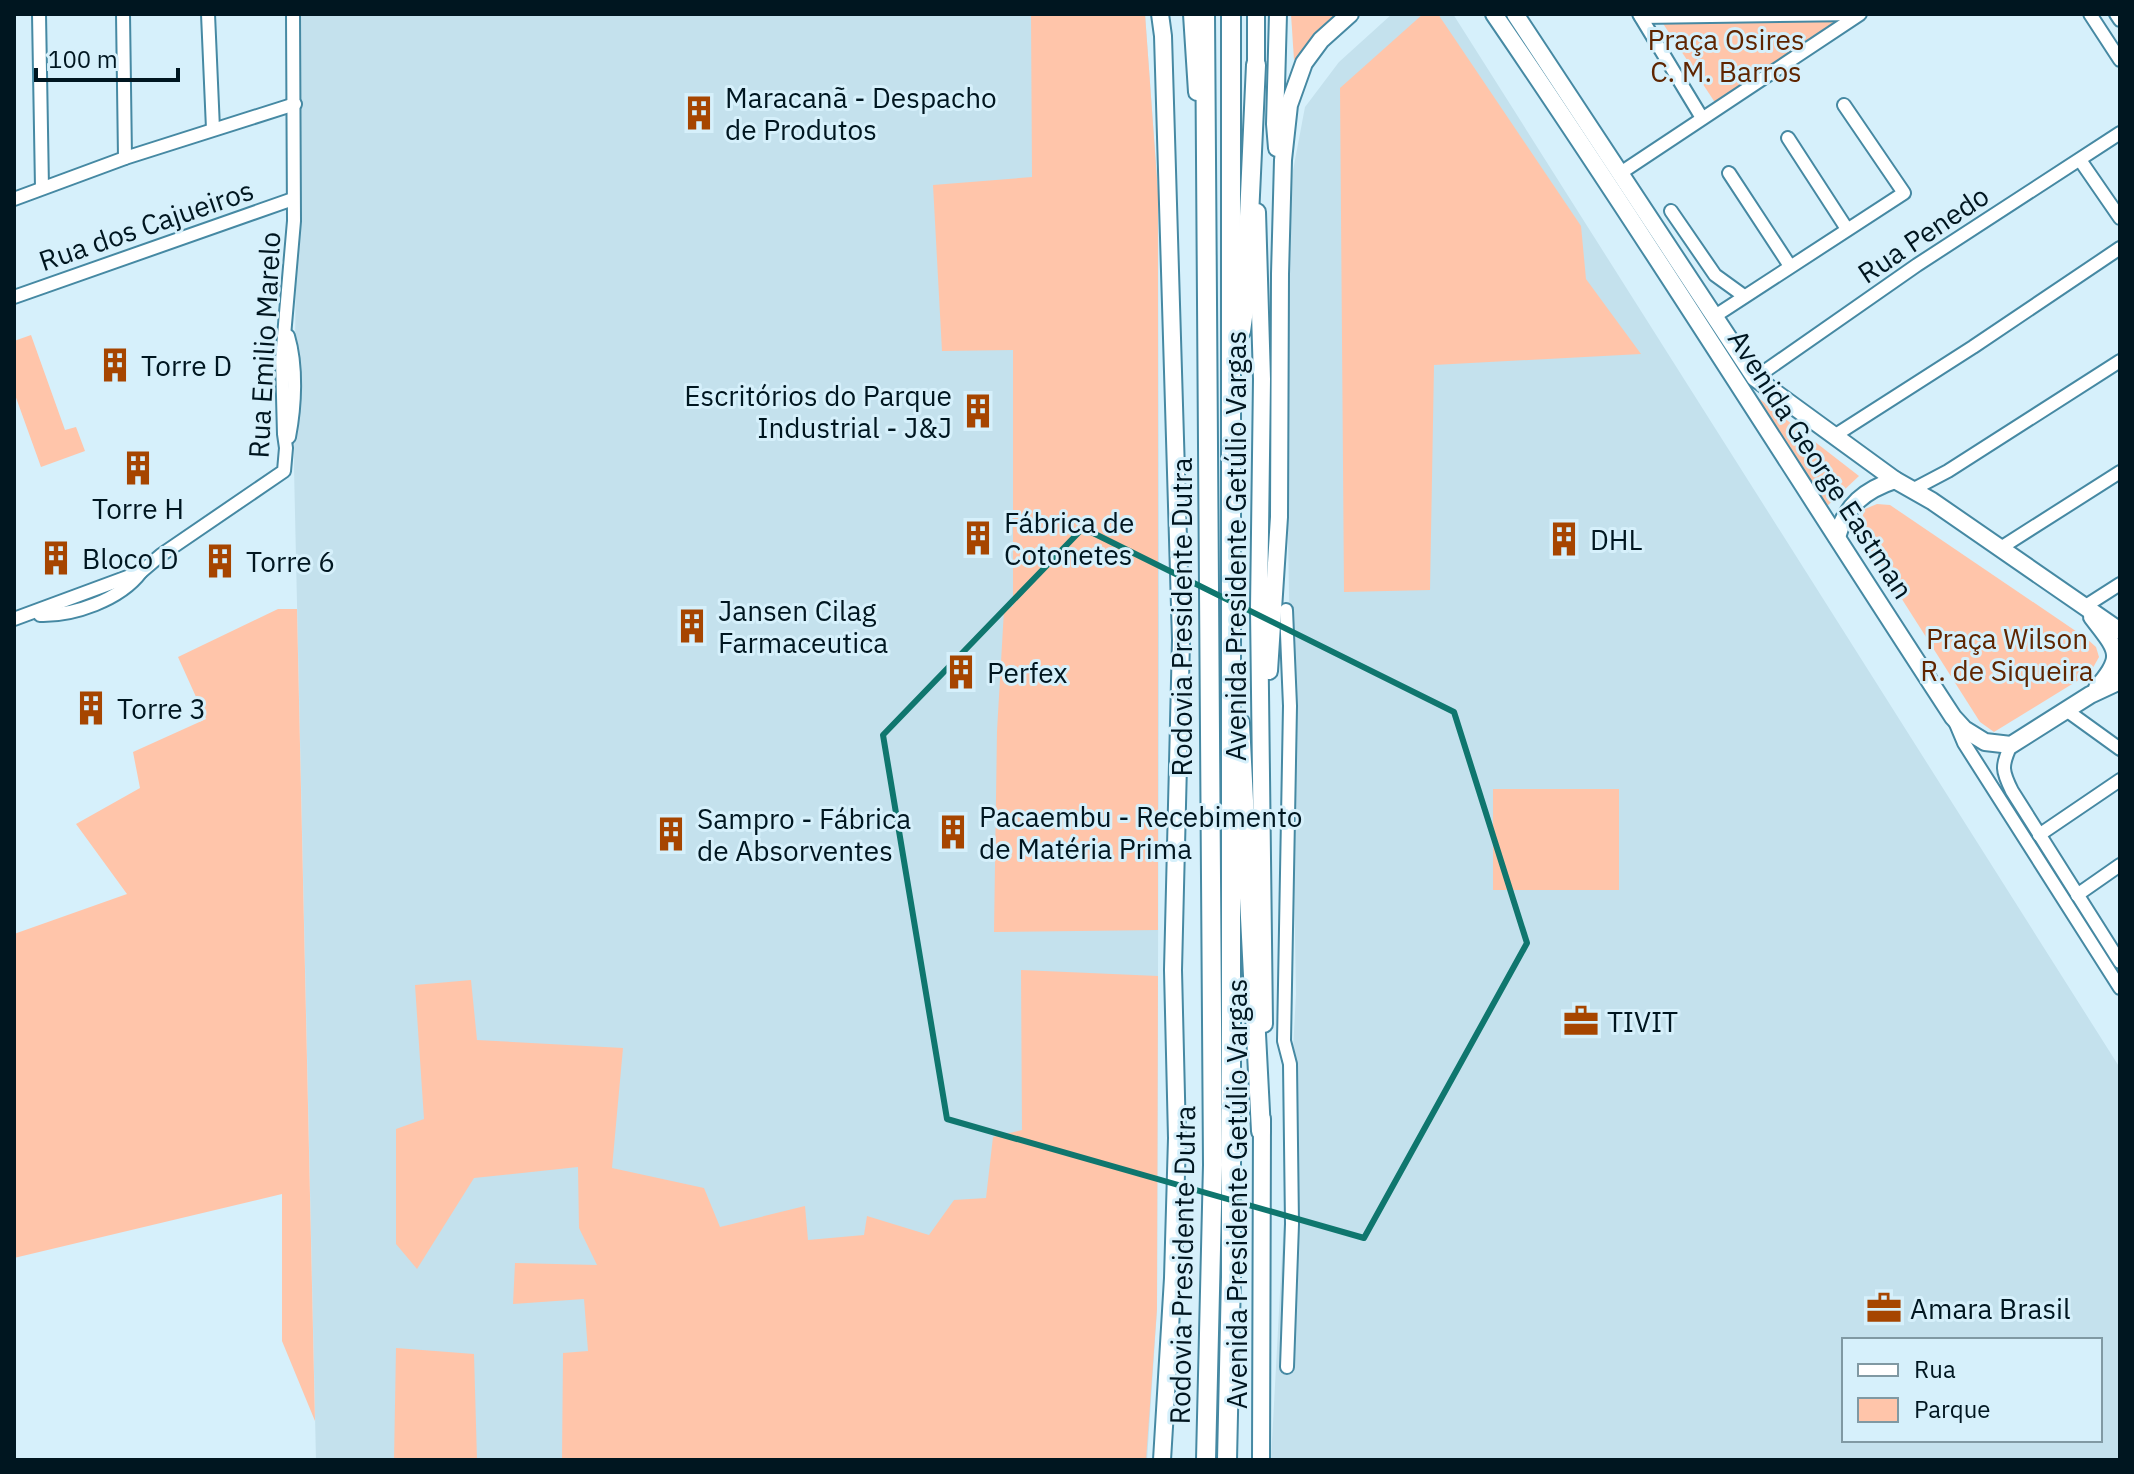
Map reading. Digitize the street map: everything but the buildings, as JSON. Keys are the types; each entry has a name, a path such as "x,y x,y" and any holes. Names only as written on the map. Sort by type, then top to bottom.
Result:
{"highway":[{"name":"Rodovia Presidente Dutra","path":"1205,14 1213,1165 1206,1460"},
{"name":"Rodovia Presidente Dutra","path":"1227,1460 1231,1277 1231,14"},
{"path":"1232,397 1245,303 1256,65"},
{"path":"1231,623 1242,743 1261,1131"}],"main road":[{"path":"1160,14 1181,640 1173,970 1177,1138 1173,1278 1162,1460"},
{"path":"1192,14 1197,84 1199,230 1207,317"},
{"path":"1256,14 1256,65"},
{"path":"1278,14 1275,124 1283,225"},
{"path":"1260,708 1269,680 1279,517 1280,274 1283,160 1289,105 1304,63 1321,40 1350,14"},
{"name":"Avenida George Eastman","path":"1494,14 1600,169 1820,515 1953,717"},
{"name":"Avenida George Eastman","path":"1515,14 1755,378 1895,480 1932,501 2120,631"},
{"name":"Avenida Presidente Getúlio Vargas","path":"1256,65 1255,161 1262,379 1261,1460"},
{"path":"1837,537 1843,518 1856,501 1871,489 1895,480"},
{"path":"2084,607 2104,633 2117,660 2113,670 2090,695"},
{"path":"1953,717 1964,729 1985,742 2011,745 2090,695 2120,681"}],"street":[{"path":"39,14 42,188"},
{"path":"123,14 125,158"},
{"path":"208,14 213,129"},
{"name":"Rua Emilio Marelo","path":"14,619 112,590 284,471 285,328 294,221 293,14"},
{"path":"1619,174 1860,14"},
{"path":"1640,16 1860,14"},
{"path":"2090,14 2120,60"},
{"path":"2116,14 2120,20"},
{"path":"1640,16 1702,118"},
{"path":"14,199 125,158 295,104"},
{"path":"1715,316 1904,193 1844,105"},
{"name":"Rua Penedo","path":"1755,378 1917,265 2120,133"},
{"path":"1788,138 1847,229"},
{"path":"2080,160 2120,218"},
{"path":"1729,173 1790,266"},
{"name":"Rua dos Cajueiros","path":"14,297 293,199"},
{"path":"1671,211 1715,275 1744,296"},
{"path":"1834,436 2120,248"},
{"path":"1912,490 1948,471 2120,361"},
{"path":"1932,501 1936,487 1948,471"},
{"path":"1999,549 2120,472"},
{"path":"2084,607 2120,584"},
{"path":"1286,610 1290,706 1284,1041 1290,1064 1292,1224 1287,1367"},
{"path":"2066,710 2120,749"},
{"name":"Avenida George Eastman","path":"1953,717 1964,743 2120,988"},
{"path":"2011,745 2003,772 2120,962"},
{"path":"2039,835 2120,780"},
{"path":"2077,895 2120,865"}],"highlighted area":[{"path":"1083,528 1454,712 1527,943 1364,1238 947,1119 883,735"}],"shaded area":[{"path":"298,14 1145,14 1158,193 1159,626 1157,1309 1147,1460 316,1460 294,468 296,248 300,246"},
{"path":"1392,14 1453,14 2120,1068 2120,1460 1271,1460 1296,994 1285,363 1287,202 1305,107 1339,62"}],"green space":[{"path":"1031,14 1145,14 1158,193 1158,930 994,932 997,731 1004,610 1013,606 1013,350 942,351 933,185 1032,177"},
{"path":"1291,14 1346,14 1294,60"},
{"path":"1423,14 1438,14 1581,226 1586,279 1641,354 1434,365 1430,590 1344,592 1340,88"},
{"name":"Praça Osires C. M. Barros","path":"1660,19 1842,20 1716,104"},
{"path":"31,335 65,430 76,427 85,451 41,467 14,392 14,341"},
{"path":"1752,393 1859,476 1825,508"},
{"name":"Praça Wilson R. de Siqueira","path":"1877,504 1890,505 2086,638 2096,647 2099,657 2090,673 1994,732 1980,722 1858,530 1865,509"},
{"path":"278,609 297,609 315,1421 282,1341 282,1194 14,1258 14,934 127,894 76,824 140,788 133,752 206,719 178,657"},
{"path":"1493,789 1619,789 1619,890 1493,890"},
{"path":"1021,970 1158,976 1157,1309 1146,1460 562,1460 563,1353 588,1351 584,1299 513,1304 515,1263 597,1265 579,1228 578,1167 474,1178 417,1269 396,1244 396,1129 424,1119 415,985 471,980 477,1040 623,1048 612,1168 704,1188 720,1227 805,1206 808,1240 864,1235 867,1216 929,1235 954,1200 986,1198 993,1137 1022,1130"},
{"path":"396,1348 474,1354 477,1460 394,1460"}],"place":[{"name":"Maracanã - Despacho de Produtos","path":"699,113"},
{"name":"Torre D","path":"115,365"},
{"name":"Escritórios do Parque Industrial - J&J","path":"978,411"},
{"name":"Torre H","path":"138,468"},
{"name":"Fábrica de Cotonetes","path":"978,538"},
{"name":"DHL","path":"1564,539"},
{"name":"Bloco D","path":"56,558"},
{"name":"Torre 6","path":"220,561"},
{"name":"Jansen Cilag Farmaceutica","path":"692,626"},
{"name":"Perfex","path":"961,672"},
{"name":"Torre 3","path":"91,708"},
{"name":"Pacaembu - Recebimento de Matéria Prima","path":"953,832"},
{"name":"Sampro - Fábrica de Absorventes","path":"671,834"},
{"name":"TIVIT","path":"1581,1021"},
{"name":"Amara Brasil","path":"1884,1308"}]}
